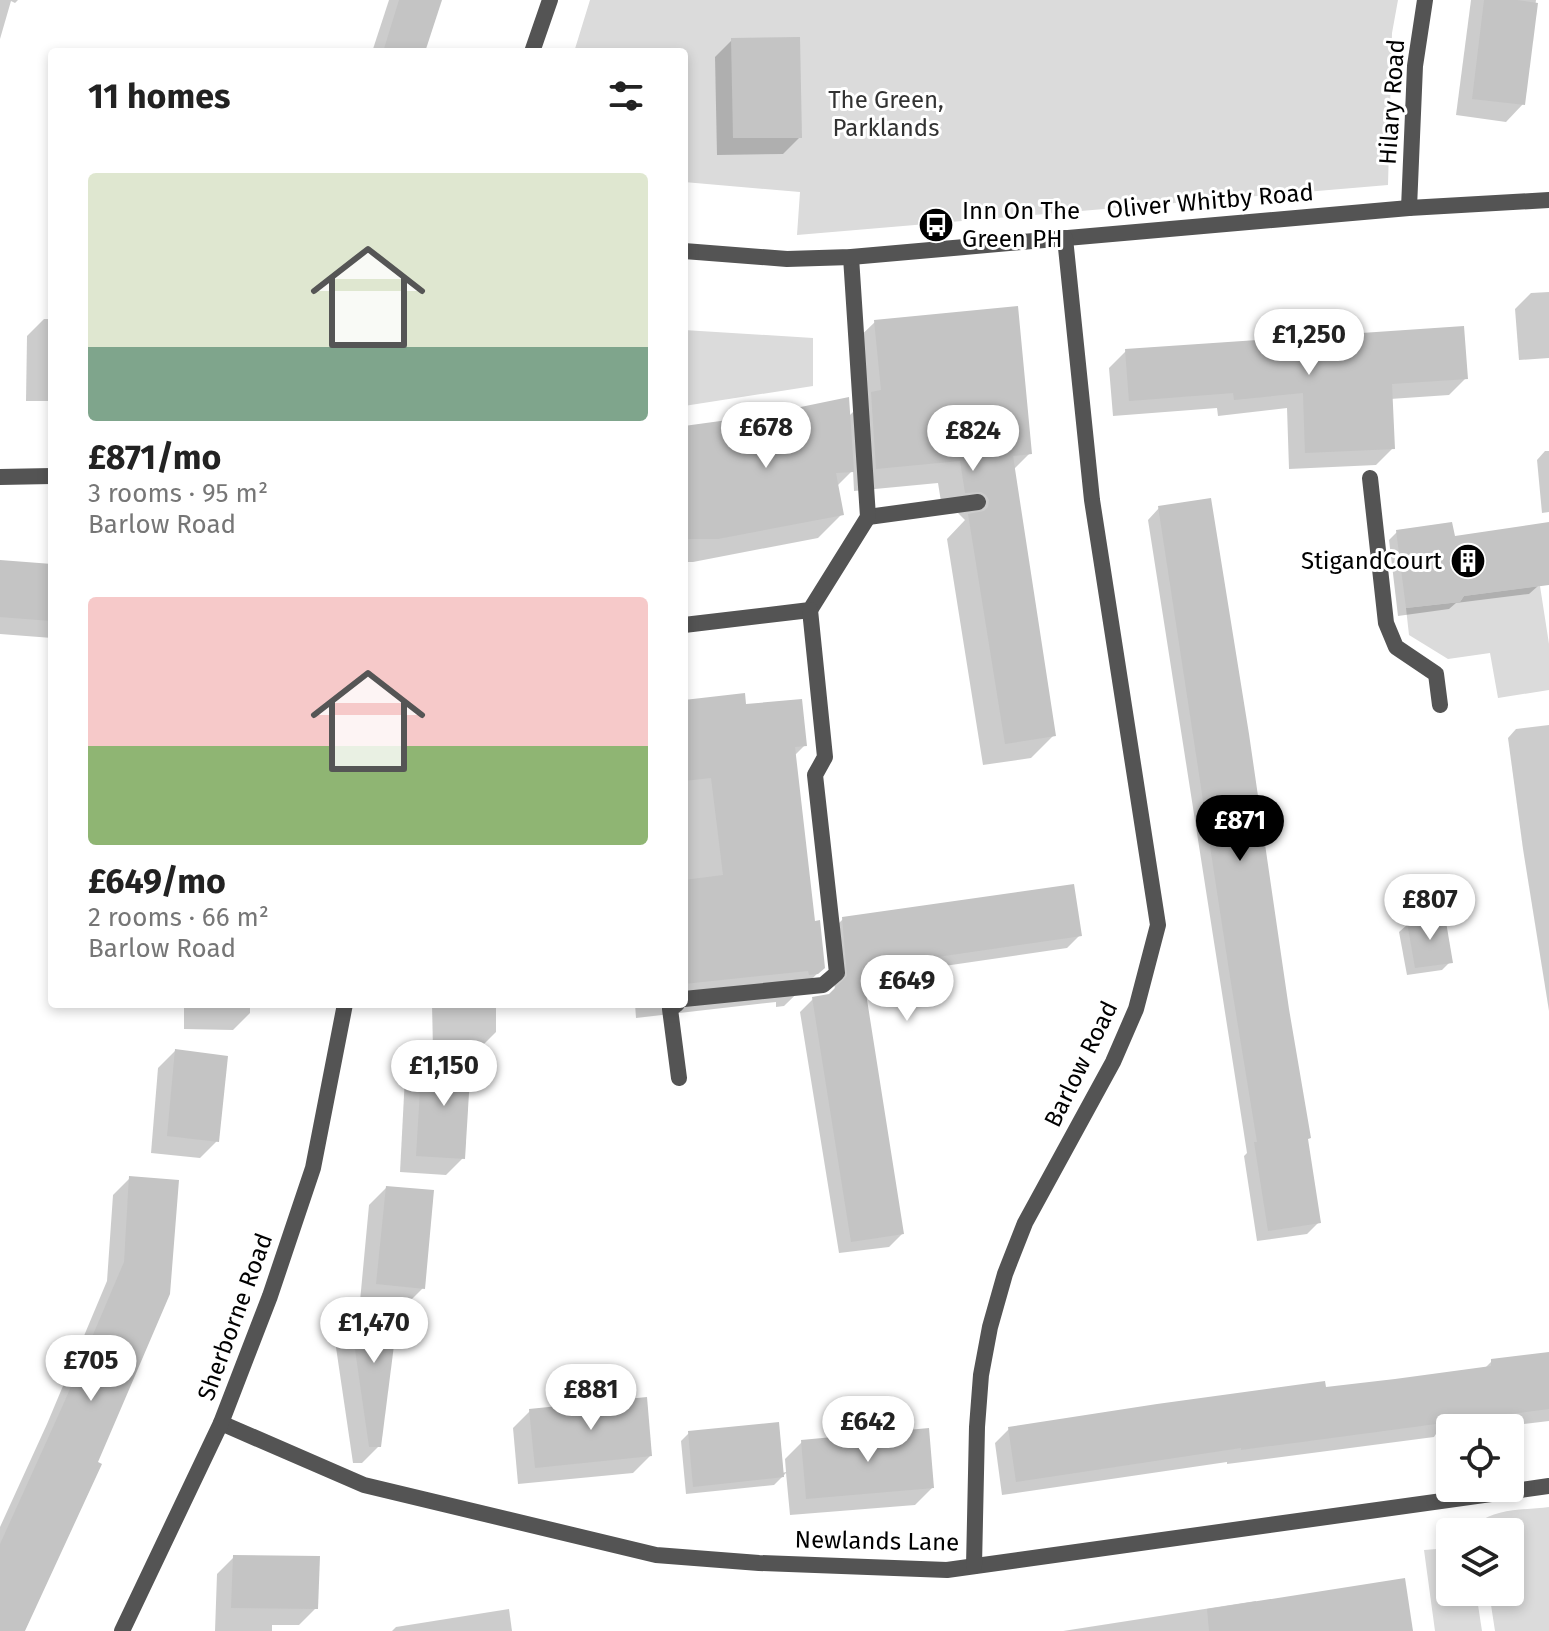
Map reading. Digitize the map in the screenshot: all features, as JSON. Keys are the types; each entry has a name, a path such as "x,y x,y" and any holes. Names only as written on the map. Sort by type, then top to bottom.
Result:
{"street":[{"path":"533,48 550,0"},
{"name":"Hilary Road","path":"1409,208 1415,66 1425,0"},
{"name":"Oliver Whitby Road","path":"688,251 787,259 851,257 1409,208 1549,200"},
{"name":"Barlow Road","path":"974,1566 981,1375 1005,1274 1025,1223 1113,1062 1136,1009 1158,925 1092,500 1065,238"},
{"path":"688,999 823,985 837,973 815,775 825,757 810,610 868,517 851,257"},
{"path":"0,477 48,476"},
{"path":"1370,478 1386,623 1396,647 1436,674 1440,705"},
{"path":"868,517 978,502"},
{"path":"688,625 810,610"},
{"name":"Sherborne Road","path":"122,1631 221,1423 270,1296 313,1168 344,1008"},
{"path":"671,1008 679,1078"},
{"name":"Newlands Lane","path":"221,1423 364,1485 656,1555 759,1563 947,1570 1549,1486"}],"green space":[{"name":"The Green, Parklands","path":"590,0 1398,0 1392,33 1388,185 797,235 800,192 688,182 688,48 575,48"},
{"path":"688,330 813,338 813,386 688,405"},
{"path":"1540,586 1549,644 1549,690 1498,698 1490,653 1448,659 1409,635 1406,608 1460,602 1464,596"},
{"path":"1549,1507 1549,1631 1495,1631 1491,1606 1524,1606 1524,1518 1485,1518 1521,1509"},
{"path":"1436,1549 1436,1606 1478,1606 1482,1631 1435,1631 1424,1550"}],"building":[{"path":"399,0 442,0 426,48 384,48"},
{"path":"1484,0 1538,3 1525,105 1472,99"},
{"path":"800,37 802,138 733,138 731,38"},
{"path":"1018,306 1032,454 1013,456 1056,736 1005,744 968,514 984,511 989,500 981,492 965,493 960,461 876,469 871,392 881,390 874,320"},
{"path":"1464,326 1468,379 1392,384 1395,449 1305,453 1303,393 1234,400 1233,393 1129,401 1125,349"},
{"path":"849,397 854,472 836,473 844,515 718,539 688,539 688,425 757,416"},
{"path":"1211,498 1311,1138 1308,1139 1321,1223 1268,1231 1254,1142 1257,1142 1158,506"},
{"name":"StigandCourt","path":"1452,522 1455,536 1549,522 1549,585 1464,596 1460,602 1406,608 1396,530"},
{"path":"0,560 48,564 48,621 0,617"},
{"path":"745,693 746,704 802,699 807,746 795,747 815,921 820,920 825,968 818,974 809,975 808,971 688,984 688,879 723,875 711,778 688,781 688,700"},
{"path":"1074,884 1082,936 862,968 904,1234 851,1242 812,997 829,994 847,976 842,917"},
{"path":"1445,916 1453,963 1415,968 1407,922"},
{"path":"175,1049 228,1056 219,1142 167,1136"},
{"path":"422,1057 471,1060 465,1159 416,1156"},
{"path":"129,1176 179,1180 170,1294 98,1462 102,1464 25,1631 0,1631 0,1544 124,1262"},
{"path":"386,1186 434,1190 425,1289 376,1284"},
{"path":"349,1308 398,1314 381,1447 369,1447"},
{"path":"1549,1352 1549,1409 1511,1414 1436,1414 1436,1424 1241,1448 1016,1482 1008,1427 1325,1381 1326,1387 1491,1366 1491,1359"},
{"path":"647,1397 652,1456 535,1468 529,1409"},
{"path":"779,1422 784,1477 693,1487 688,1431"},
{"path":"929,1428 934,1488 806,1499 801,1440"},
{"path":"233,1555 320,1556 318,1609 231,1608"},
{"path":"1405,1578 1413,1631 1209,1631 1207,1609"}],"place":[{"name":"Inn On The Green PH","path":"936,225"},
{"name":"StigandCourt","path":"1468,561"}]}
